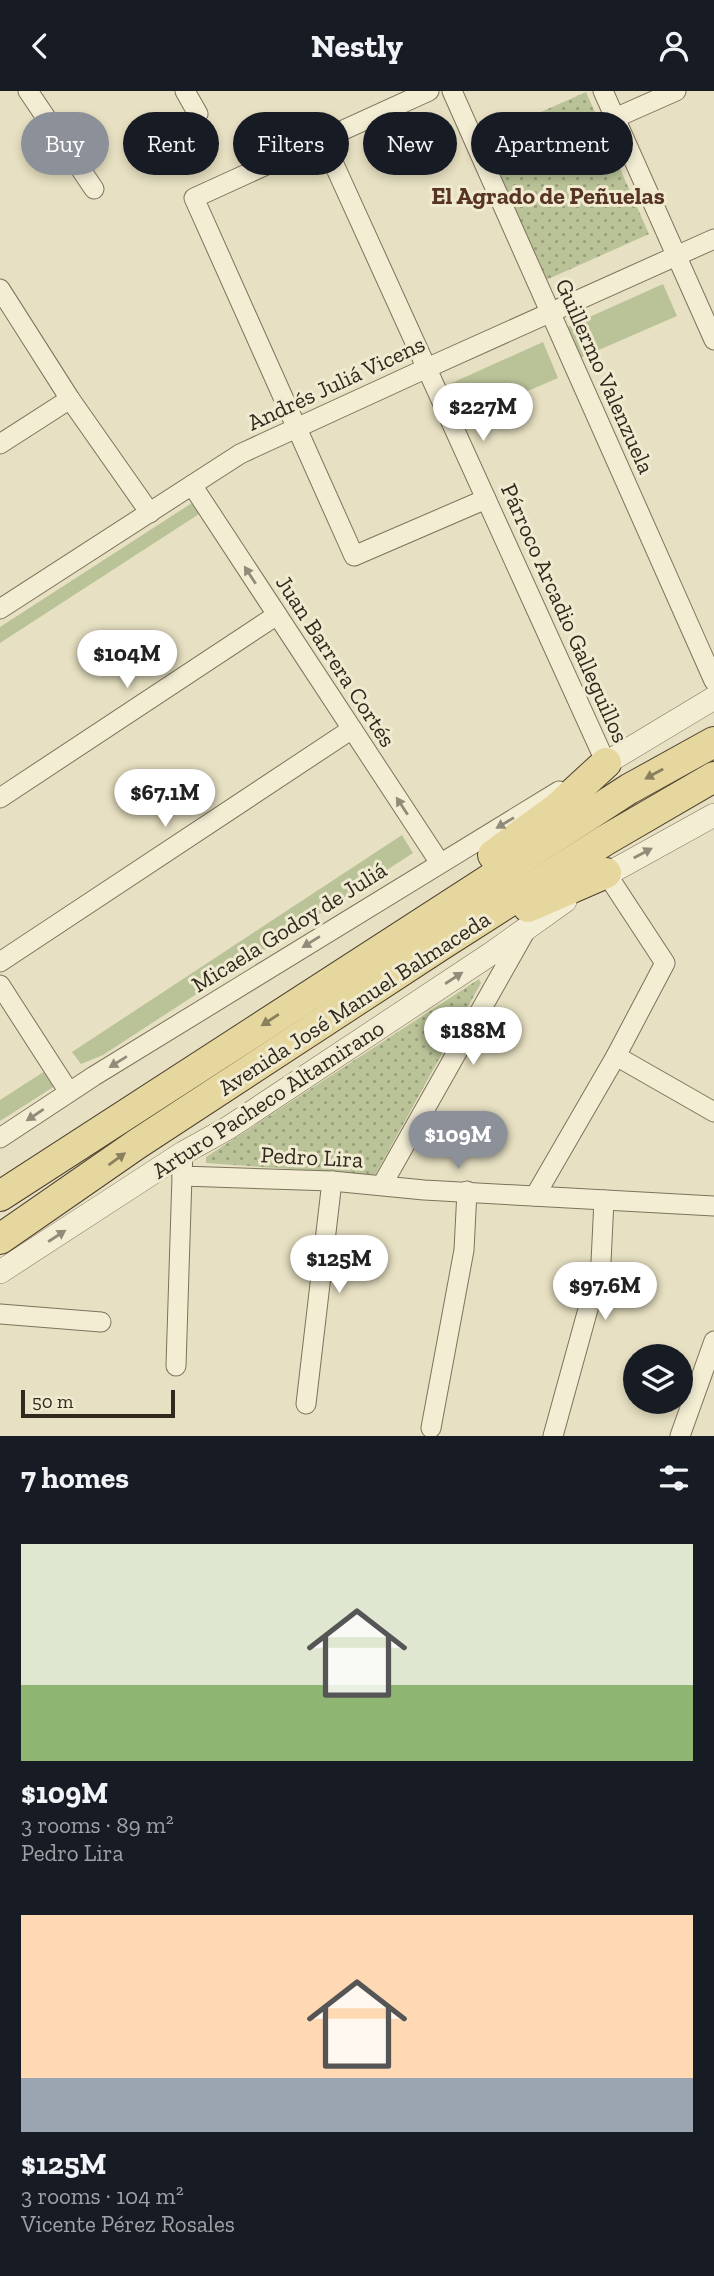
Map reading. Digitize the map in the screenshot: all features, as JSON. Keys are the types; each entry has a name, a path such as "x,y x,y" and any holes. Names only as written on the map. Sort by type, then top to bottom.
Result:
{"main road":[{"name":"Avenida José Manuel Balmaceda","path":"0,1196 629,789 714,742"},
{"path":"368,956 430,901 557,808 606,763"},
{"name":"Avenida José Manuel Balmaceda","path":"0,1239 137,1144 441,945 604,841 714,777"},
{"path":"441,945 606,873"}],"street":[{"path":"28,91 94,189"},
{"path":"185,91 197,112"},
{"path":"349,128 429,91"},
{"name":"Guillermo Valenzuela","path":"452,91 714,681"},
{"path":"603,91 612,112"},
{"path":"629,112 676,91"},
{"path":"633,158 714,340"},
{"path":"245,175 194,198 355,556 486,499"},
{"name":"Párroco Arcadio Galleguillos","path":"339,175 606,763"},
{"name":"Andrés Juliá Vicens","path":"0,609 240,454 714,239"},
{"path":"0,289 70,399 150,513"},
{"path":"0,445 70,399"},
{"name":"Juan Barrera Cortés","path":"192,485 440,863"},
{"path":"0,798 277,615"},
{"path":"606,763 714,698"},
{"path":"0,962 352,729"},
{"name":"Micaela Godoy de Juliá","path":"0,1138 69,1091 606,763"},
{"name":"Arturo Pacheco Altamirano","path":"0,1272 183,1153 228,1128 492,953 606,873 714,815"},
{"path":"536,1196 616,1056 665,963 606,873"},
{"path":"382,1185 527,927"},
{"path":"0,985 69,1091"},
{"path":"616,1056 714,1112"},
{"path":"176,1366 183,1153"},
{"name":"Pedro Lira","path":"182,1176 332,1181 714,1206"},
{"path":"306,1404 332,1181"},
{"path":"431,1428 464,1250 467,1191"},
{"path":"553,1436 601,1262 604,1200"},
{"path":"0,1314 101,1322"},
{"path":"680,1436 714,1341"}],"green space":[{"path":"586,92 595,112 541,112"},
{"path":"499,175 623,175 649,234 546,280"},
{"path":"663,284 677,316 578,359 565,328"},
{"path":"543,342 558,378 458,421 443,387"},
{"path":"192,503 199,514 0,643 0,627"},
{"path":"402,835 413,853 103,1055 81,1064 72,1052"},
{"path":"479,979 481,983 375,1175 206,1163 206,1157"},
{"path":"45,1071 55,1086 0,1121 0,1100"}],"district":[{"name":"El Agrado de Peñuelas","path":"548,196"}]}
